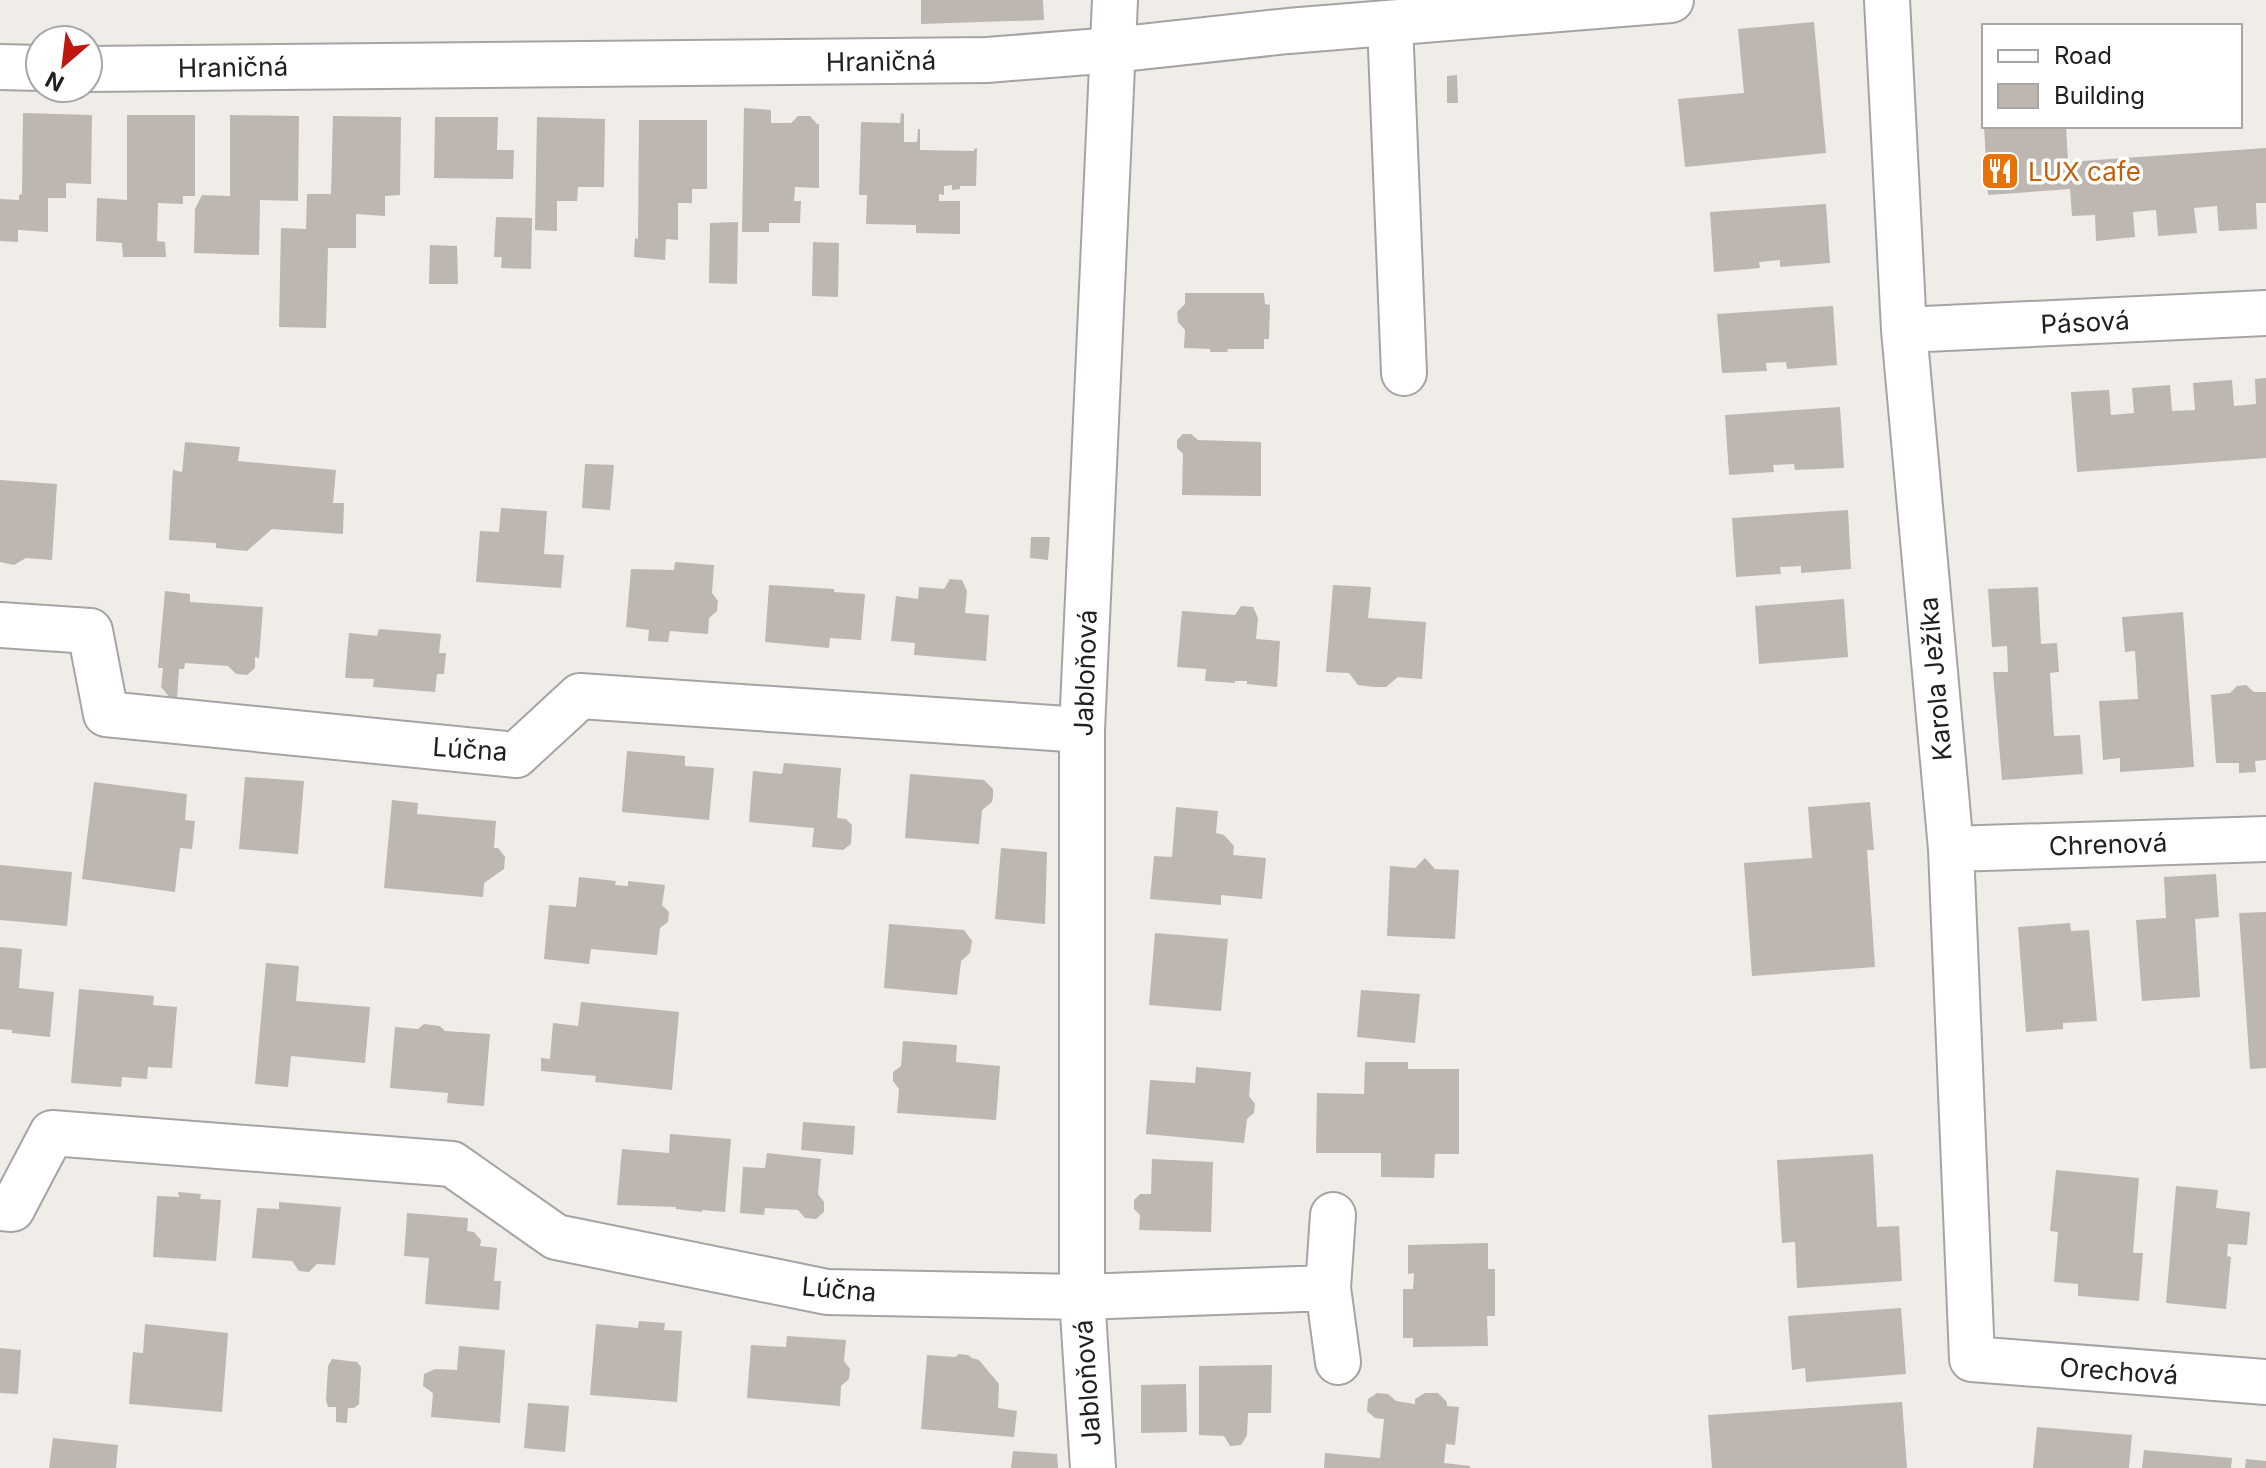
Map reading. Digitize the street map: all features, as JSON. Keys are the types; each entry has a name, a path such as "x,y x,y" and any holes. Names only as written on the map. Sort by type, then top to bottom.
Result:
{"street":[{"name":"Jabloňová","path":"1093,1468 1082,1297 1082,730 1115,0"},
{"name":"Hraničná","path":"104,69 987,60 1594,4 1671,0"},
{"name":"Karola Ježíka","path":"1887,0 1904,330 1951,849 1972,1359"},
{"path":"1390,23 1404,373"},
{"path":"0,67 24,68"},
{"name":"Pásová","path":"1904,330 2266,313"},
{"name":"Lúčna","path":"0,625 90,631 106,714 516,755 580,696 1082,730"},
{"name":"Chrenová","path":"1951,849 2266,839"},
{"name":"Lúčna","path":"0,1208 12,1209 52,1133 452,1164 556,1237 827,1292 1082,1297"},
{"path":"1333,1215 1328,1288 1338,1362"},
{"name":"Jabloňová","path":"1082,1297 1328,1288"},
{"name":"Orechová","path":"1972,1359 2266,1382"}],"building":[{"path":"921,0 1043,0 1044,20 921,24"},
{"path":"1814,22 1826,153 1685,167 1678,99 1744,93 1738,29"},
{"path":"1457,75 1458,103 1447,103 1447,76"},
{"path":"744,108 771,110 771,123 791,123 798,116 810,116 819,124 819,188 795,187 794,201 801,201 800,223 769,223 769,232 742,232"},
{"path":"23,113 92,115 91,184 66,183 66,198 48,198 48,232 18,230 18,242 0,241 0,199 19,200 22,194"},
{"path":"901,113 904,114 904,142 917,142 920,129 920,150 974,151 977,148 976,186 960,186 960,189 952,190 952,185 944,186 944,195 939,194 939,201 960,201 960,234 916,233 916,225 866,224 867,195 859,195 861,122 900,123"},
{"path":"127,115 195,115 195,196 183,196 183,204 158,203 157,241 165,242 166,257 123,257 122,243 96,241 97,198 127,200"},
{"path":"230,115 299,116 298,201 260,200 259,255 194,253 195,209 202,195 230,196"},
{"path":"333,116 401,117 400,195 385,196 385,216 356,214 356,248 328,248 326,328 279,327 281,228 306,229 307,194 331,194"},
{"path":"435,117 498,117 497,150 514,150 513,179 434,178"},
{"path":"537,117 605,119 604,187 578,187 577,201 557,201 557,231 535,230"},
{"path":"639,120 707,120 707,189 692,189 692,203 678,203 678,240 666,239 665,260 634,257 635,238 638,239"},
{"path":"1984,128 2066,128 2068,162 2266,148 2266,203 2256,203 2257,229 2219,231 2217,206 2194,208 2197,233 2158,236 2156,210 2133,212 2135,237 2096,241 2095,215 2072,216 2070,189 1988,195"},
{"path":"1826,204 1830,263 1780,267 1780,260 1759,262 1760,268 1714,272 1710,212"},
{"path":"496,217 532,218 531,269 501,268 502,257 494,257"},
{"path":"738,222 737,284 709,283 710,223"},
{"path":"813,242 839,243 838,297 812,296"},
{"path":"430,245 457,246 458,284 429,284"},
{"path":"1185,293 1264,293 1265,304 1270,305 1269,339 1264,339 1264,349 1210,352 1210,349 1184,348 1185,330 1178,322 1177,312 1185,304"},
{"path":"1833,306 1837,365 1787,369 1786,362 1766,363 1767,371 1722,373 1717,314"},
{"path":"2266,378 2266,458 2077,472 2071,392 2109,390 2111,415 2134,413 2132,388 2170,385 2172,411 2195,410 2193,383 2232,380 2234,406 2256,404 2255,379"},
{"path":"1840,407 1844,468 1795,470 1794,464 1773,465 1774,472 1729,475 1725,415"},
{"path":"1183,434 1191,434 1198,440 1261,442 1261,496 1182,495 1183,454 1177,448 1177,440"},
{"path":"185,442 240,447 238,461 336,470 333,503 344,503 343,534 272,529 247,551 216,548 216,543 169,540 173,470 182,472"},
{"path":"585,464 614,465 610,510 582,508"},
{"path":"0,480 57,484 52,560 26,558 14,565 0,562"},
{"path":"501,508 547,511 544,554 564,555 561,588 476,582 480,531 499,532"},
{"path":"1848,510 1851,569 1801,573 1801,566 1780,567 1781,574 1736,577 1732,518"},
{"path":"1031,537 1050,537 1048,560 1030,558"},
{"path":"675,562 714,565 712,593 718,601 717,611 709,618 708,634 670,631 668,642 648,641 649,630 626,627 631,569 674,570"},
{"path":"950,579 962,580 967,591 965,613 989,615 986,661 914,655 915,643 891,641 896,596 918,599 919,587 944,589"},
{"path":"769,585 865,594 861,640 830,638 829,648 765,642"},
{"path":"1333,585 1371,587 1368,618 1426,622 1422,679 1398,677 1386,687 1374,687 1358,685 1349,673 1326,672"},
{"path":"2038,587 2041,644 2057,643 2059,672 2050,673 2054,736 2080,735 2083,774 2002,780 1993,672 2008,672 2007,646 1992,647 1988,589"},
{"path":"165,591 190,594 190,602 263,607 259,658 255,657 255,668 247,675 236,674 228,666 185,663 184,669 179,669 177,700 172,700 161,687 163,668 158,668"},
{"path":"1844,599 1848,657 1759,664 1755,606"},
{"path":"1241,606 1253,607 1258,618 1256,639 1280,641 1277,687 1247,684 1247,681 1205,681 1206,669 1177,667 1182,611 1235,615"},
{"path":"2183,612 2194,767 2120,772 2120,758 2103,760 2099,701 2138,699 2135,651 2125,652 2122,617"},
{"path":"379,629 441,634 439,653 446,653 444,674 437,674 435,692 373,687 374,679 345,678 349,633 377,636"},
{"path":"2246,685 2254,692 2266,692 2266,760 2255,761 2256,772 2239,773 2239,763 2216,763 2211,695 2230,693 2237,686"},
{"path":"627,751 685,756 685,766 714,768 709,820 622,812"},
{"path":"784,763 841,768 837,818 846,819 852,825 851,844 843,850 812,847 814,828 749,822 753,771 782,774"},
{"path":"910,774 984,780 993,789 992,802 982,810 979,844 905,838"},
{"path":"245,777 304,781 298,854 239,849"},
{"path":"94,782 187,794 185,820 195,821 192,849 180,848 175,892 82,879"},
{"path":"392,800 418,803 417,814 496,821 494,848 498,848 505,857 504,869 484,883 483,897 384,888"},
{"path":"1870,802 1874,850 1867,850 1875,967 1752,976 1744,863 1812,858 1808,807"},
{"path":"1176,807 1218,811 1216,833 1224,835 1234,846 1233,855 1266,858 1262,899 1221,895 1221,905 1150,899 1154,856 1172,857"},
{"path":"1001,848 1047,852 1045,924 995,919"},
{"path":"1425,858 1435,869 1459,870 1455,939 1387,936 1390,866 1415,868"},
{"path":"0,865 72,872 67,926 0,920"},
{"path":"2216,874 2219,917 2195,919 2200,997 2142,1001 2136,920 2166,918 2164,877"},
{"path":"579,877 616,881 615,885 628,886 628,881 665,885 662,905 669,912 668,922 660,928 657,955 591,949 589,964 544,959 549,905 576,907"},
{"path":"2266,912 2266,1068 2250,1069 2239,913"},
{"path":"2070,923 2071,931 2089,930 2097,1021 2063,1023 2063,1029 2026,1032 2018,927"},
{"path":"889,924 964,930 972,941 970,953 961,961 957,995 884,988"},
{"path":"1155,933 1228,939 1221,1011 1149,1005"},
{"path":"0,947 22,949 19,988 54,992 50,1037 0,1029"},
{"path":"266,963 299,966 296,1001 370,1007 365,1063 291,1056 288,1087 255,1084"},
{"path":"79,989 154,996 153,1005 177,1007 172,1068 148,1067 147,1079 122,1077 121,1087 71,1083"},
{"path":"1361,990 1420,994 1415,1043 1357,1037"},
{"path":"581,1002 679,1012 672,1090 595,1082 596,1076 541,1071 541,1058 550,1059 553,1023 578,1026"},
{"path":"424,1024 440,1026 445,1031 490,1034 484,1106 447,1103 448,1093 390,1088 395,1027 418,1029"},
{"path":"903,1041 957,1045 956,1062 1000,1066 996,1120 897,1113 899,1089 893,1081 893,1072 901,1066"},
{"path":"1365,1062 1408,1062 1408,1069 1459,1069 1459,1154 1435,1154 1434,1178 1381,1177 1381,1153 1316,1153 1317,1093 1364,1094"},
{"path":"1196,1067 1251,1072 1249,1096 1255,1104 1254,1113 1247,1119 1244,1143 1146,1134 1150,1080 1195,1083"},
{"path":"803,1122 855,1126 853,1155 801,1150"},
{"path":"670,1134 731,1139 725,1212 617,1205 622,1149 669,1153"},
{"path":"767,1153 821,1159 818,1194 824,1202 824,1212 816,1219 805,1218 798,1210 765,1208 764,1215 740,1213 743,1167 765,1168"},
{"path":"1873,1154 1877,1227 1899,1226 1902,1281 1797,1288 1795,1242 1782,1243 1777,1160"},
{"path":"1152,1159 1213,1162 1211,1232 1139,1230 1140,1215 1134,1209 1134,1200 1140,1194 1151,1194"},
{"path":"2056,1170 2139,1178 2133,1253 2143,1253 2139,1301 2078,1296 2078,1284 2054,1282 2058,1232 2050,1231"},
{"path":"2176,1186 2218,1190 2216,1208 2250,1212 2247,1245 2228,1244 2227,1256 2231,1257 2226,1309 2166,1303"},
{"path":"178,1192 201,1194 200,1199 221,1200 216,1261 153,1257 157,1196 179,1197"},
{"path":"279,1202 341,1207 335,1265 317,1264 309,1272 299,1271 292,1261 252,1258 257,1208 279,1209"},
{"path":"407,1213 468,1218 467,1231 474,1232 481,1240 480,1246 497,1248 494,1281 501,1281 499,1310 425,1304 429,1258 404,1256"},
{"path":"1488,1243 1488,1269 1495,1269 1495,1316 1487,1316 1488,1346 1413,1347 1413,1338 1403,1338 1403,1289 1413,1289 1414,1273 1408,1274 1408,1245"},
{"path":"1901,1308 1906,1374 1806,1382 1805,1368 1792,1370 1788,1316"},
{"path":"639,1321 665,1323 664,1330 682,1331 677,1402 590,1395 596,1324 638,1328"},
{"path":"145,1324 228,1333 222,1412 129,1404 133,1352 143,1353"},
{"path":"787,1336 846,1340 844,1361 850,1369 849,1379 841,1386 840,1406 747,1398 751,1345 786,1347"},
{"path":"459,1346 505,1350 500,1423 431,1417 433,1393 423,1386 424,1374 435,1369 457,1370"},
{"path":"0,1348 21,1350 18,1394 0,1393"},
{"path":"959,1354 979,1360 999,1384 998,1408 1017,1411 1014,1437 921,1429 927,1355 955,1357"},
{"path":"332,1359 357,1362 361,1367 359,1404 348,1408 347,1423 336,1422 336,1407 328,1407 326,1400 328,1366"},
{"path":"1272,1365 1271,1413 1248,1413 1247,1435 1241,1445 1230,1446 1224,1436 1199,1435 1199,1366"},
{"path":"1186,1384 1187,1432 1141,1433 1141,1385"},
{"path":"1377,1393 1388,1394 1396,1401 1415,1404 1415,1399 1425,1393 1438,1393 1447,1406 1459,1407 1455,1445 1446,1444 1444,1463 1470,1468 1324,1468 1325,1453 1380,1458 1384,1419 1375,1418 1367,1411 1368,1399"},
{"path":"1902,1402 1907,1468 1712,1468 1708,1415"},
{"path":"528,1403 569,1406 565,1452 524,1448"},
{"path":"2037,1427 2132,1435 2129,1468 2033,1468"},
{"path":"53,1438 118,1445 116,1468 49,1468"},
{"path":"2144,1450 2232,1458 2231,1468 2142,1468"},
{"path":"1013,1451 1057,1454 1058,1468 1011,1468"},
{"path":"2246,1459 2266,1461 2266,1468 2245,1468"}],"place":[{"name":"LUX cafe","path":"2000,171"}]}
